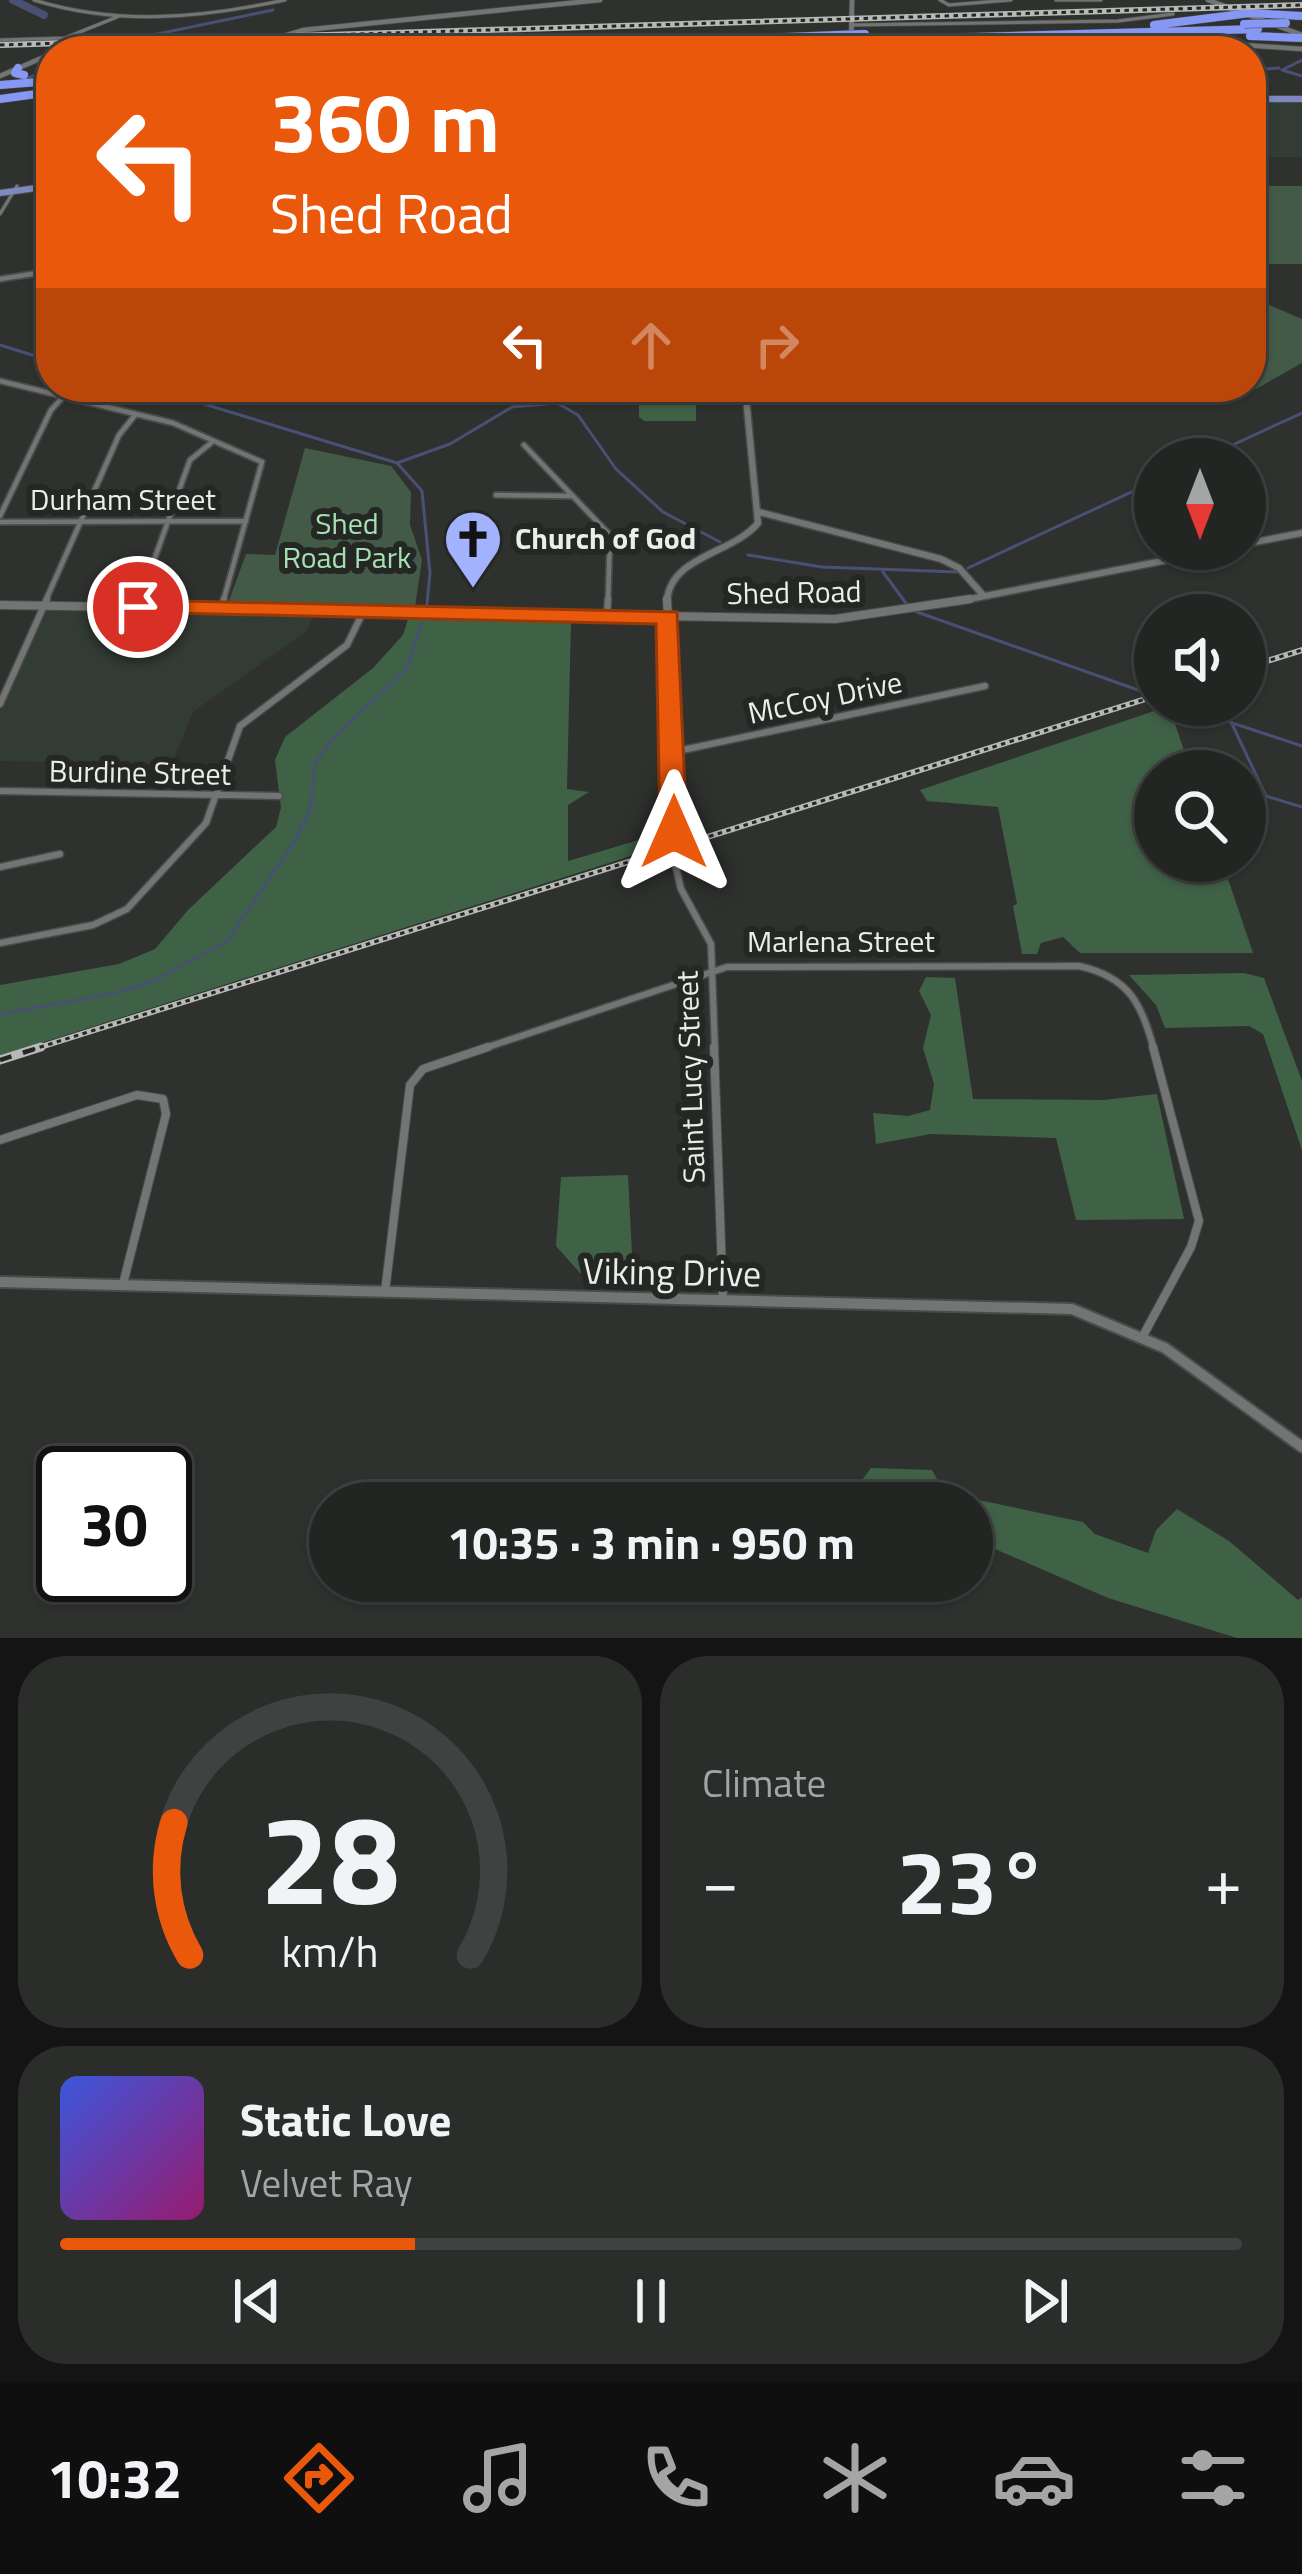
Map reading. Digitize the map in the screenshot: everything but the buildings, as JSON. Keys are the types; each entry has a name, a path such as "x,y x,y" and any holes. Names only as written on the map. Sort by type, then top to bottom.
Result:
{"highway":[{"path":"1242,19 1302,28"},
{"path":"890,36 1242,19 1302,28"},
{"path":"1129,32 1302,28"},
{"path":"918,36 1302,28"},
{"path":"0,86 21,74 36,78"},
{"path":"0,86 36,83"},
{"path":"0,86 36,83"},
{"path":"0,86 36,86"}],"main road":[{"path":"282,36 301,30 600,0"},
{"path":"852,0 852,36"},
{"path":"1208,0 1242,19 1302,28"},
{"path":"0,86 36,60"},
{"path":"21,74 31,62"},
{"path":"1266,99 1302,99"},
{"path":"0,190 36,185"}],"street":[{"path":"34,0 119,16 213,13 285,0"},
{"path":"1058,0 1101,0"},
{"path":"942,2 1012,1"},
{"path":"852,25 1118,21 1173,14"},
{"path":"70,36 119,16"},
{"path":"0,40 36,39"},
{"path":"1266,47 1302,49"},
{"path":"0,214 16,188"},
{"path":"0,279 36,273"},
{"path":"0,381 36,389"},
{"path":"0,519 48,416 59,402"},
{"path":"88,402 173,423 263,464 221,609"},
{"path":"674,832 666,591 677,572 748,538 758,523 748,402"},
{"path":"0,704 122,428 136,414"},
{"path":"138,607 190,460 212,443"},
{"path":"524,445 610,535 607,616"},
{"path":"496,495 571,496"},
{"path":"759,512 941,559 959,568 984,596"},
{"name":"Durham Street","path":"0,519 246,521"},
{"path":"1266,540 1302,533"},
{"name":"Shed Road","path":"0,605 858,618 1134,566"},
{"path":"0,943 94,925 127,908 200,832 240,726 352,640 363,611"},
{"name":"McCoy Drive","path":"673,752 986,686"},
{"name":"Burdine Street","path":"0,790 279,796"},
{"path":"0,867 60,854"},
{"name":"Saint Lucy Street","path":"675,863 680,895 709,935 723,1300"},
{"name":"Marlena Street","path":"385,1292 413,1077 431,1066 712,970 771,964 1061,965 1090,968 1128,988 1150,1030 1198,1209 1191,1247 1144,1334"},
{"path":"0,1140 137,1095 155,1094 163,1100 166,1114 123,1285"},
{"name":"Viking Drive","path":"0,1282 1056,1307 1115,1321 1144,1334 1302,1447"}],"shaded area":[{"path":"1266,101 1302,101 1302,157 1266,157"},
{"path":"47,606 315,610 307,631 193,712 172,764 0,761 0,704"}],"green space":[{"path":"1266,186 1302,186 1302,264 1266,264"},
{"path":"1266,303 1302,319 1302,363 1266,383"},
{"path":"639,402 696,402 696,421 644,421 639,417"},
{"name":"Shed Road Park","path":"305,448 391,466 411,492 410,525 422,560 415,607 227,606 246,554 275,555"},
{"path":"408,619 571,622 567,789 589,792 568,805 568,861 669,831 675,842 0,1056 0,985 119,964 155,949 188,910 276,827 281,808 275,760 285,737 373,668 403,635"},
{"path":"1134,718 1134,726 1176,726 1184,750 1134,750 1134,882 1229,882 1253,953 1080,953 1063,937 1041,943 1037,954 1022,954 998,807 927,801 920,790"},
{"path":"1244,973 1264,978 1302,1081 1302,1150 1263,1034 1249,1026 1165,1028 1156,1005 1129,975"},
{"path":"926,977 955,978 973,1099 1103,1100 1157,1094 1184,1219 1076,1220 1056,1138 931,1134 876,1144 873,1113 908,1116 930,1110 934,1084 923,1048 931,1015 919,991"},
{"path":"628,1175 632,1253 618,1268 580,1273 556,1246 561,1177"},
{"path":"871,1468 932,1470 939,1482 864,1482"},
{"path":"993,1503 1083,1522 1095,1534 1148,1553 1156,1530 1177,1509 1229,1541 1298,1600 1302,1597 1302,1638 1237,1638 1108,1598 993,1548"}],"waterway":[{"path":"13,0 44,15"},
{"path":"148,36 273,10"},
{"path":"1302,60 1282,70 1302,76"},
{"path":"1266,69 1279,68"},
{"path":"22,81 36,74"},
{"path":"0,345 36,356"},
{"path":"197,402 397,463"},
{"path":"397,463 450,444 512,407 557,403 578,415 616,469 663,512 720,542"},
{"path":"1248,438 1302,413"},
{"path":"397,463 422,491 430,573 427,604"},
{"path":"968,568 1134,491"},
{"path":"748,555 822,567 957,572"},
{"path":"883,572 908,606"},
{"path":"917,612 1134,689"},
{"path":"0,1014 115,993 153,981 226,942 293,844 311,808 315,763 332,740 407,668 422,623"},
{"path":"1233,726 1266,796 1302,807"},
{"path":"1242,726 1302,746"}],"railway":[{"path":"293,36 1302,5"},
{"path":"0,45 36,44"},
{"path":"1266,661 1302,650"},
{"path":"31,1050 1134,703"},
{"path":"0,1060 41,1047"}],"place":[{"name":"Church of God","path":"473,590"}],"route":[{"path":"138,607 668,617 674,832"}]}
